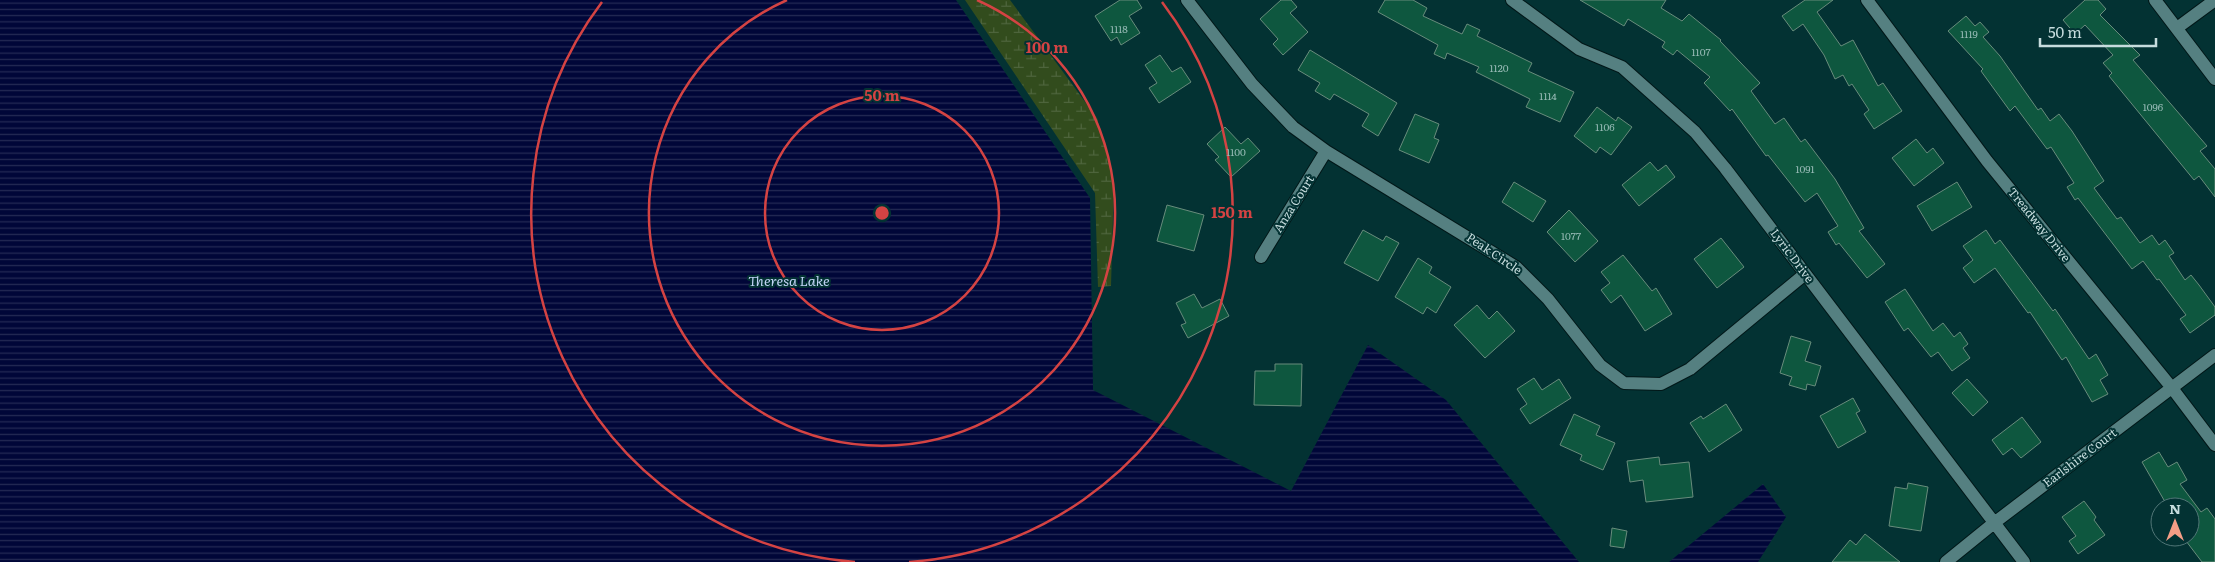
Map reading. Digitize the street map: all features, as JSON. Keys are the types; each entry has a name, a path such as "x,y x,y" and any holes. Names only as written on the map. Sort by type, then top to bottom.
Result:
{"street":[{"name":"Peak Circle","path":"1187,0 1252,84 1293,127 1326,151 1516,267 1548,298 1600,365 1624,382 1661,384 1690,369 1805,274"},
{"name":"Lyric Drive","path":"1512,0 1579,49 1622,67 1695,132 2024,562"},
{"name":"Treadway Drive","path":"1868,0 1987,161 2172,388 2215,445"},
{"path":"2155,0 2215,79"},
{"path":"2177,28 2215,0"},
{"name":"Anza Court","path":"1261,258 1326,151"},
{"name":"Earlshire Court","path":"1946,562 1994,523 2215,355"}],"green space":[{"path":"965,0 1010,0 1097,118 1114,181 1111,286 1098,287 1095,193"}],"water":[{"name":"Theresa Lake","path":"0,0 956,0 1090,198 1093,390 1291,491 1368,345 1446,400 1579,562 0,562"},
{"path":"1763,484 1786,517 1758,562 1669,562"}],"building":[{"path":"1120,0 1137,0 1142,8 1129,16 1140,33 1121,45 1117,37 1111,41 1095,16"},
{"path":"1281,0 1291,0 1297,7 1290,13 1308,32 1283,55 1273,44 1278,39 1260,19"},
{"path":"1385,0 1413,0 1427,8 1423,16 1462,34 1467,24 1480,30 1477,36 1532,63 1528,71 1574,92 1560,122 1526,107 1530,99 1476,72 1479,67 1447,53 1445,59 1434,54 1438,45 1378,12"},
{"path":"1580,0 1666,0 1661,8 1682,21 1689,14 1721,40 1760,83 1751,91 1775,124 1784,118 1801,142 1805,139 1835,179 1864,228 1859,231 1885,264 1867,278 1839,243 1836,245 1828,232 1838,226 1817,193 1805,202 1768,155 1766,156 1732,109 1730,111 1704,83 1710,77 1677,50 1673,55 1662,47 1665,42 1628,19 1624,26"},
{"path":"1805,0 1833,0 1817,12 1841,46 1853,40 1878,86 1883,83 1902,111 1874,129 1864,114 1869,110 1852,84 1849,86 1843,75 1835,79 1824,55 1803,24 1793,31 1782,16"},
{"path":"2085,0 2098,0 2106,9 2100,15 2140,55 2133,60 2207,146 2200,151 2215,169 2215,197 2199,176 2194,180 2109,76 2112,73 2103,63 2113,55 2085,25 2075,34 2063,20"},
{"path":"1966,16 1975,26 1980,22 1989,32 1983,37 2000,56 2038,110 2041,108 2050,121 2059,114 2072,131 2104,181 2094,188 2117,219 2121,217 2140,243 2152,235 2159,245 2165,240 2174,253 2169,256 2185,280 2191,275 2215,307 2215,315 2190,333 2180,319 2186,315 2143,261 2132,269 2078,198 2075,200 2067,187 2074,183 2051,147 2047,149 2015,106 2010,111 1981,71 1983,69 1948,31"},
{"path":"1310,50 1397,103 1378,136 1362,126 1369,114 1334,94 1330,100 1315,91 1320,83 1298,70"},
{"path":"1160,55 1172,72 1181,67 1191,82 1159,103 1149,88 1157,83 1145,65"},
{"path":"1597,107 1616,121 1618,117 1632,127 1611,155 1600,147 1596,153 1574,136"},
{"path":"1415,114 1439,124 1434,138 1439,140 1429,163 1399,150"},
{"path":"1225,127 1241,144 1248,138 1260,151 1231,177 1215,160 1219,157 1207,144"},
{"path":"1916,139 1927,153 1933,148 1944,163 1914,186 1892,158"},
{"path":"1650,162 1658,171 1666,165 1675,177 1639,206 1622,185"},
{"path":"1514,182 1546,201 1533,222 1502,202"},
{"path":"1957,182 1972,207 1932,231 1917,206"},
{"path":"1167,205 1204,215 1194,251 1157,241"},
{"path":"1569,210 1598,241 1575,262 1547,232"},
{"path":"1363,230 1383,241 1386,236 1399,243 1378,281 1344,263"},
{"path":"1986,230 1995,244 2000,240 2053,311 2055,309 2089,359 2096,354 2108,375 2100,380 2108,394 2092,402 2066,357 2062,360 2030,312 2028,313 1995,268 1974,283 1963,268 1973,260 1963,246"},
{"path":"1721,238 1744,267 1717,288 1694,259"},
{"path":"1623,255 1652,291 1656,288 1672,314 1645,331 1621,295 1611,303 1601,290 1610,283 1601,272"},
{"path":"1418,258 1432,267 1429,273 1451,287 1436,313 1427,307 1423,314 1395,297"},
{"path":"1905,289 1933,331 1943,323 1954,337 1960,332 1968,344 1963,348 1970,358 1952,371 1938,352 1931,357 1908,328 1904,331 1885,302"},
{"path":"1194,294 1202,308 1220,299 1229,316 1188,338 1181,325 1186,323 1176,303"},
{"path":"1477,305 1489,319 1497,311 1515,331 1485,358 1454,325"},
{"path":"1791,336 1811,342 1805,361 1821,366 1815,386 1807,384 1806,390 1789,385 1792,377 1780,373"},
{"path":"1275,364 1302,364 1301,406 1254,405 1255,371 1275,371"},
{"path":"1534,378 1542,390 1559,379 1571,398 1530,424 1520,409 1527,404 1517,389"},
{"path":"1967,379 1988,402 1973,416 1952,393"},
{"path":"1853,398 1860,411 1856,413 1866,432 1838,448 1820,416"},
{"path":"1726,404 1742,430 1709,452 1690,423 1701,416 1703,419"},
{"path":"1574,414 1600,426 1596,435 1615,443 1603,470 1580,460 1582,455 1560,445"},
{"path":"2022,417 2041,442 2021,458 2012,448 2003,455 1992,440"},
{"path":"2159,452 2168,467 2177,462 2187,480 2180,484 2190,497 2162,497 2142,462"},
{"path":"1659,457 1660,465 1689,462 1693,497 1646,502 1643,480 1630,482 1627,461"},
{"path":"1908,483 1928,487 1921,531 1889,526 1895,487 1907,489"},
{"path":"2084,501 2096,517 2094,520 2105,535 2078,554 2069,541 2076,536 2062,517"},
{"path":"2207,508 2215,519 2215,562 2202,562 2191,547 2200,547 2200,511 2201,512"},
{"path":"1612,528 1627,531 1624,548 1610,546"},
{"path":"1865,534 1900,562 1832,562 1850,540 1856,545"}]}
